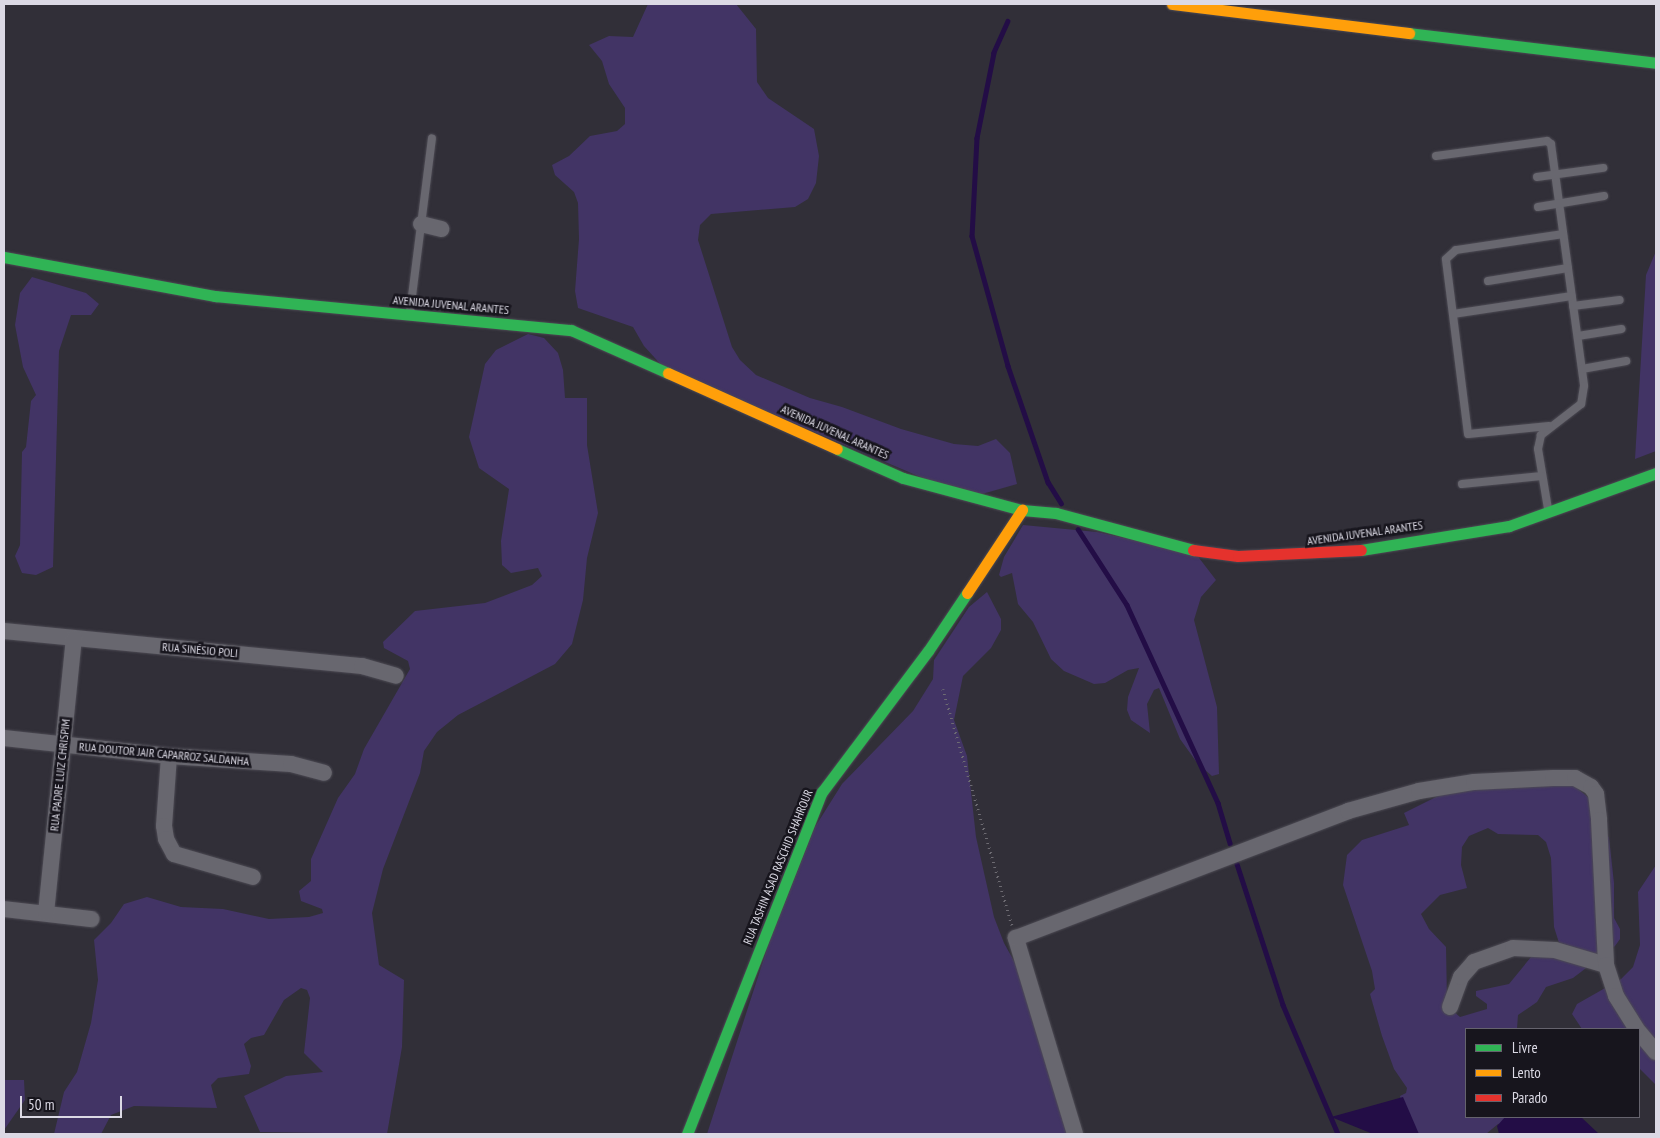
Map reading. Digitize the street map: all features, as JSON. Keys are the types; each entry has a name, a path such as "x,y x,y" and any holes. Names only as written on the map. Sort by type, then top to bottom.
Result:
{"street":[{"path":"1172,4 1656,63"},
{"path":"421,224 441,229"},
{"name":"AVENIDA JUVENAL ARANTES","path":"4,257 215,296 571,330 903,478 1022,510 1056,513 1194,550 1238,556 1340,553 1509,526 1656,473"},
{"name":"RUA TASHIN ASAD RASCHID SHAHROUR","path":"687,1134 822,792 928,651 1022,510"},
{"name":"RUA SINÉSIO POLI","path":"4,630 362,666 396,676"},
{"name":"RUA PADRE LUIZ CHRISPIM","path":"46,912 74,638"},
{"name":"RUA DOUTOR JAIR CAPARROZ SALDANHA","path":"4,738 169,756 292,764 324,773"},
{"path":"169,756 164,826 166,839 174,854 253,877"},
{"path":"1075,1134 1016,938 1385,799 1474,782 1575,778 1591,787 1598,804 1606,965 1616,996 1637,1028"},
{"path":"4,909 46,912 91,919"},
{"path":"1450,1007 1461,977 1474,962 1513,948 1555,950 1606,965"},
{"path":"1640,1032 1656,1052"}],"lane":[{"path":"409,315 432,138"},
{"path":"1436,156 1548,140 1551,144 1584,386 1581,404 1571,414 1549,426 1541,435 1538,450 1549,513"},
{"path":"1537,177 1603,168"},
{"path":"1538,207 1604,196"},
{"path":"1549,426 1468,434 1446,260 1456,250 1563,234"},
{"path":"1488,281 1568,268"},
{"path":"1453,314 1572,296"},
{"path":"1573,306 1620,300"},
{"path":"1578,336 1621,329"},
{"path":"1582,369 1626,361"},
{"path":"1462,484 1542,476"}],"path":[{"path":"943,689 1016,938"}],"shaded area":[{"path":"648,4 736,4 756,29 757,82 768,98 814,129 819,156 816,183 808,199 795,207 711,214 700,225 698,240 732,347 740,360 756,375 810,398 842,407 901,429 954,444 978,446 996,439 1010,453 1017,484 982,494 963,495 664,368 644,346 633,327 578,308 575,291 579,239 578,203 574,192 555,175 552,165 569,156 590,136 617,131 625,124 625,108 609,84 602,61 589,45 609,36 633,37"},
{"path":"1656,251 1656,451 1635,459 1646,275"},
{"path":"32,277 86,293 99,304 91,315 71,315 59,351 53,567 36,575 22,573 15,556 20,545 22,452 26,447 31,401 36,395 23,367 15,325 20,293"},
{"path":"528,334 544,338 558,353 563,370 565,398 587,398 587,445 598,513 587,558 583,600 572,644 555,664 458,715 437,732 424,751 420,773 383,869 372,913 379,965 404,980 402,1047 387,1134 260,1132 244,1096 286,1076 323,1072 304,1053 310,998 307,990 301,988 284,1000 264,1035 251,1038 244,1044 251,1066 249,1074 218,1078 211,1085 217,1108 134,1106 111,1115 101,1134 54,1134 64,1092 77,1072 91,1023 98,980 94,940 111,923 124,904 147,897 181,907 223,909 269,919 309,917 323,913 322,909 301,901 299,891 311,881 311,859 338,798 355,774 364,749 410,669 408,661 384,648 383,642 415,611 485,603 532,585 542,576 538,568 511,573 502,565 501,541 509,489 479,468 469,437 485,364 496,350"},
{"path":"1023,525 1097,532 1196,554 1216,580 1201,597 1194,620 1217,707 1219,774 1212,776 1198,764 1180,739 1159,688 1154,690 1147,704 1150,733 1131,720 1127,710 1128,697 1139,668 1128,670 1105,683 1094,684 1064,671 1051,659 1033,622 1018,604 1012,573 1001,577 999,575 1004,557"},
{"path":"987,592 1001,619 1001,630 991,648 963,676 954,720 967,756 976,837 994,917 1004,943 1035,999 1069,1134 707,1134 768,946 815,827 842,784 913,711 933,679 934,660 969,607"},
{"path":"1466,782 1572,784 1589,798 1609,838 1614,883 1614,918 1620,929 1620,939 1615,946 1573,978 1546,987 1537,1002 1518,1015 1517,1028 1465,1028 1465,1118 1561,1118 1498,1124 1486,1134 1411,1134 1400,1096 1406,1093 1407,1088 1394,1069 1382,1036 1370,994 1375,989 1372,971 1343,885 1347,855 1362,840 1409,825 1404,813","holes":["1488,828 1498,834 1538,835 1546,842 1551,858 1554,927 1560,946 1531,957 1509,984 1476,991 1476,996 1487,1004 1487,1009 1460,1017 1452,1010 1447,1000 1446,947 1429,929 1421,914 1440,895 1467,888 1461,865 1462,847 1469,836"]},
{"path":"1656,865 1656,1085 1640,1069 1640,1028 1581,1028 1572,1014 1577,1004 1621,979 1633,967 1640,945 1638,892"},
{"path":"4,1080 24,1080 25,1100 4,1130"},
{"path":"1403,1097 1419,1134 1373,1134 1331,1117"},
{"path":"1504,1118 1582,1118 1599,1134 1499,1134 1497,1126"}],"waterway":[{"path":"1008,21 994,53 977,138 972,236 1008,366 1048,482 1061,503"},
{"path":"1078,529 1127,605 1218,803 1230,843"},
{"path":"1237,864 1283,1005 1338,1134"}],"traffic: fast":[{"path":"1409,33 1656,63"},
{"path":"4,257 215,296 571,330 668,373"},
{"path":"837,449 903,478 1022,510 1056,513 1193,550"},
{"path":"1361,550 1509,526 1656,473"},
{"path":"687,1134 822,792 928,651 967,593"}],"traffic: slow":[{"path":"1172,4 1409,33"},
{"path":"668,373 837,449"},
{"path":"967,593 1022,510"}],"traffic: jam":[{"path":"1193,550 1238,556 1361,550"}]}
